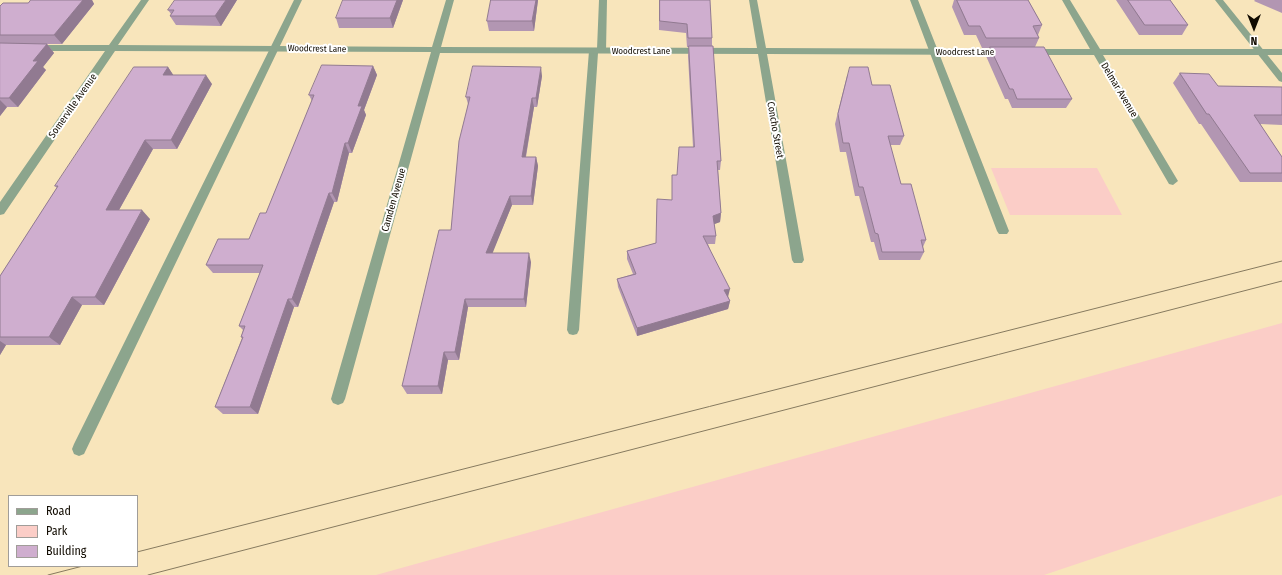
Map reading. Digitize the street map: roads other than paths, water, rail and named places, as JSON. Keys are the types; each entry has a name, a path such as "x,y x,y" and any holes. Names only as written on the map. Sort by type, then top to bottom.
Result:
{"street":[{"name":"Somerville Avenue","path":"0,211 145,0"},
{"path":"79,449 298,0"},
{"name":"Camden Avenue","path":"338,399 450,0"},
{"path":"573,330 597,51 603,0"},
{"name":"Concho Street","path":"753,0 798,260"},
{"path":"914,0 1003,231"},
{"name":"Delmar Avenue","path":"1066,0 1173,181"},
{"path":"1219,0 1282,79"},
{"name":"Woodcrest Lane","path":"24,48 274,48 436,51 761,50 1282,52"}],"tram line":[{"path":"138,552 1282,261"},
{"path":"148,575 1282,281"},
{"path":"48,575 79,567"}]}
